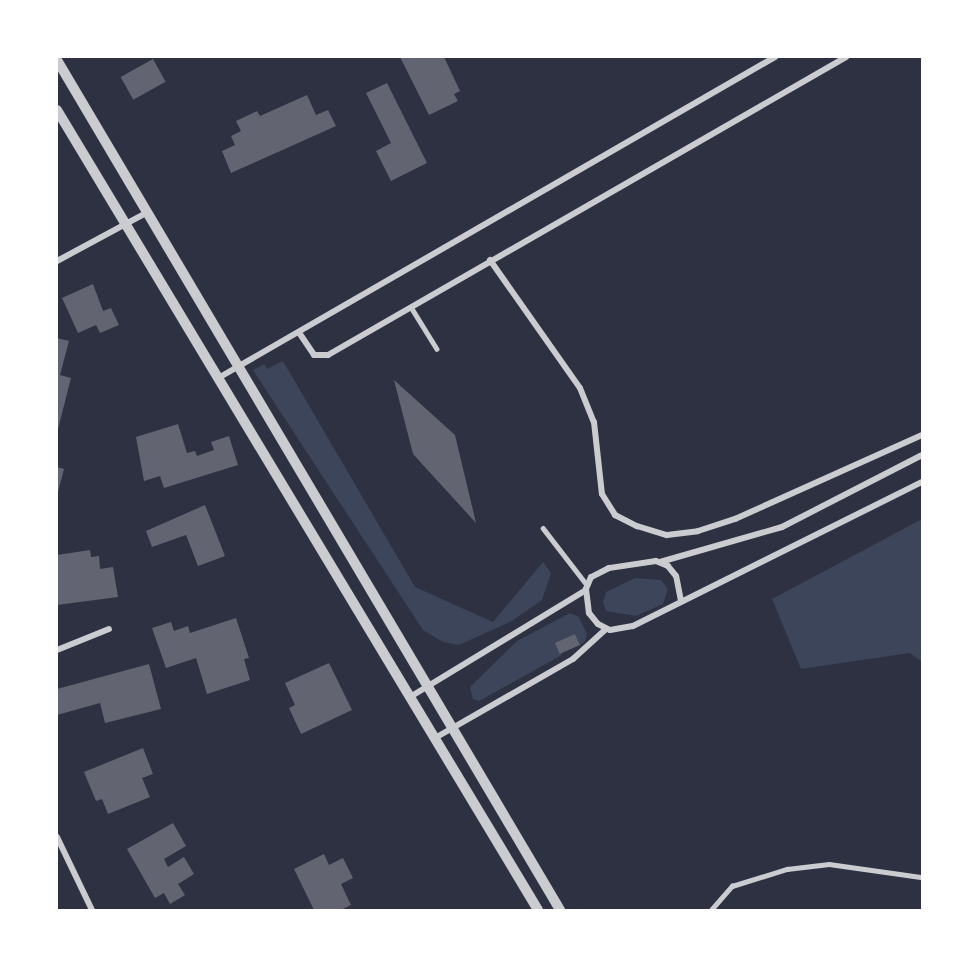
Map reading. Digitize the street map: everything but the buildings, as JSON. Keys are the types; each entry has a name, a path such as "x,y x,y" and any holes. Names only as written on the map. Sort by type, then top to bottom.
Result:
{"street":[{"path":"220,377 300,334 776,57"},
{"path":"300,334 314,355 323,357 846,57"},
{"path":"57,60 560,910"},
{"path":"57,110 220,377 537,910"},
{"path":"57,261 148,212"},
{"path":"490,260 580,388 594,422 602,494 615,515 637,526 667,535 698,531 735,519 922,435"},
{"path":"410,697 587,588 594,575 609,568 660,562 782,527 922,455"},
{"path":"435,738 573,659 606,629 639,624 922,482"},
{"path":"660,562 676,576 681,601"},
{"path":"587,588 589,613 606,629"},
{"path":"57,650 109,629"},
{"path":"57,837 92,910"}],"lane":[{"path":"411,307 437,349"},
{"path":"543,528 587,588"},
{"path":"711,910 732,886 787,869 829,864 922,877"}],"shaded area":[{"path":"283,361 415,587 493,622 543,562 551,573 542,600 512,621 459,645 443,642 423,630 253,370 264,364 267,369"},
{"path":"922,519 922,662 910,653 801,669 772,599"},
{"path":"635,578 661,580 668,589 663,604 636,616 606,611 603,602 606,592"},
{"path":"570,613 579,617 587,634 585,641 580,645 575,634 556,644 562,655 479,701 473,699 470,687 517,641"}]}
